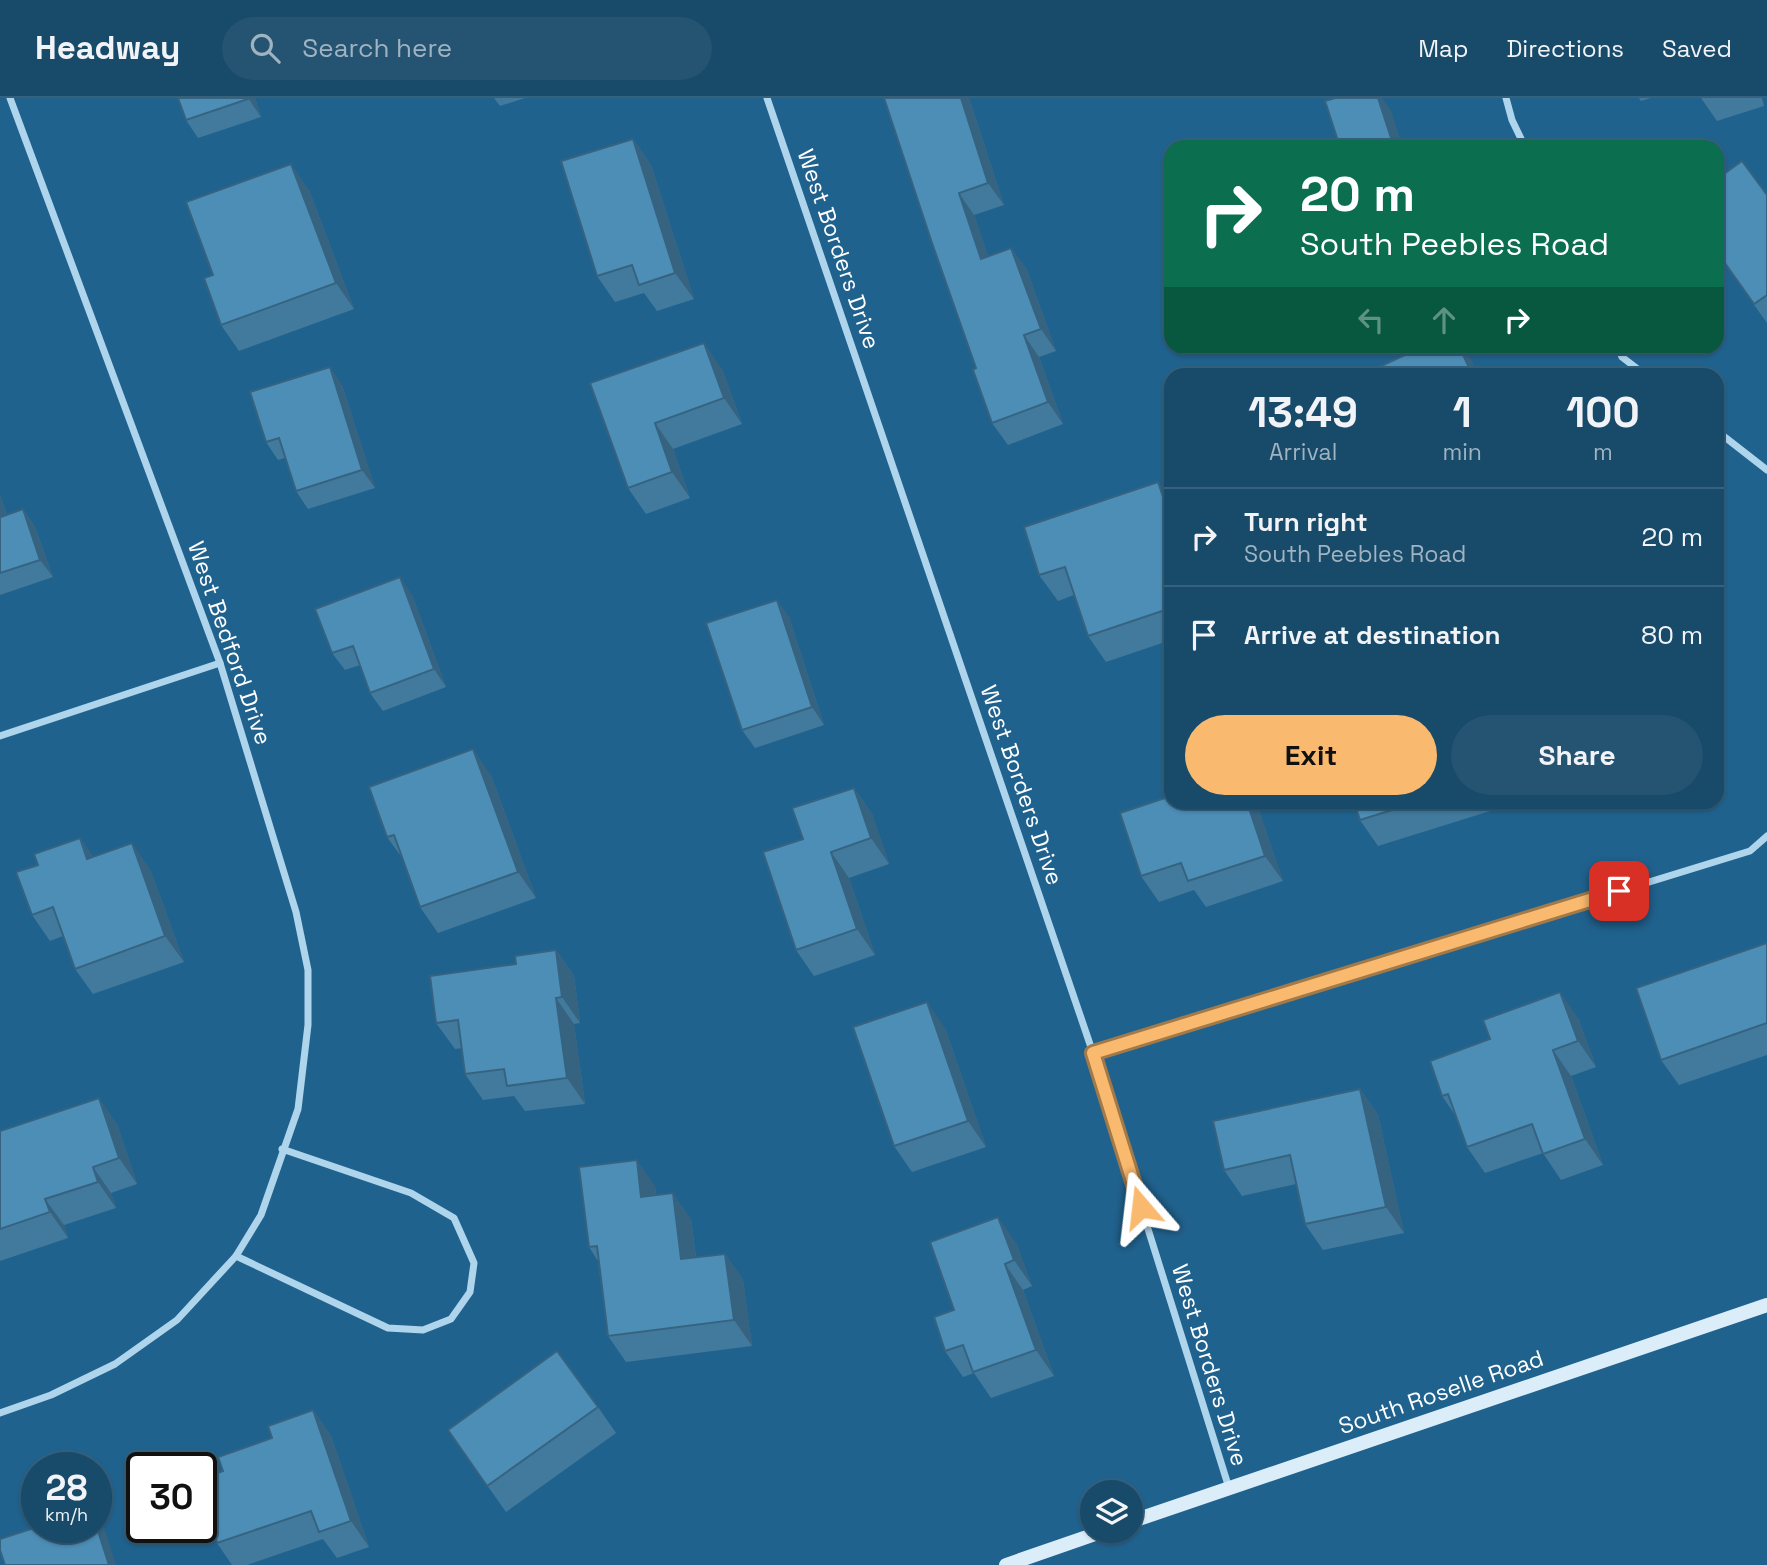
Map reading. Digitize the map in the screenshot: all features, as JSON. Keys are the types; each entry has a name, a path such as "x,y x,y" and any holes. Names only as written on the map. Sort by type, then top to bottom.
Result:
{"main road":[{"name":"South Roselle Road","path":"1143,1518 1767,1305"},
{"path":"1006,1565 1080,1539"}],"street":[{"name":"West Bedford Drive","path":"0,1413 51,1395 116,1364 177,1320 236,1256 261,1215 298,1109 308,1025 308,970 296,912 220,663 10,98"},
{"name":"West Borders Drive","path":"767,98 1093,1053 1229,1489"},
{"path":"1506,98 1522,140"},
{"path":"1620,354 1636,368"},
{"path":"1724,436 1767,470"},
{"path":"0,736 220,663"},
{"path":"1093,1053 1750,851 1767,836"},
{"path":"236,1256 388,1328 423,1329 451,1319 470,1292 474,1263 454,1218 411,1193 282,1149"}],"building":[{"path":"178,98 248,98 248,99 186,120"},
{"path":"884,98 961,98 988,183 959,193 981,259 1011,248 1041,329 1024,335 1048,402 992,423 973,370 976,368"},
{"path":"1335,98 1378,98 1392,140 1338,140 1325,101"},
{"path":"633,139 675,273 639,285 632,265 597,276 561,161"},
{"path":"1742,161 1767,195 1767,295 1754,304 1724,262 1724,174"},
{"path":"291,164 336,283 221,325 204,278 213,275 186,202"},
{"path":"704,343 724,398 655,423 672,472 628,488 590,383"},
{"path":"1407,354 1463,354 1469,368 1377,368"},
{"path":"330,367 362,470 296,491 279,438 266,442 250,392"},
{"path":"1158,482 1164,500 1164,610 1088,636 1065,567 1039,575 1024,527"},
{"path":"23,509 40,560 0,573 0,514 1,517"},
{"path":"400,577 434,669 370,693 353,646 332,653 315,609"},
{"path":"777,600 812,707 742,730 706,623"},
{"path":"473,749 518,872 420,907 394,835 387,837 369,787"},
{"path":"854,788 871,838 831,852 857,929 796,950 763,852 803,839 792,808"},
{"path":"1164,798 1164,809 1249,809 1265,856 1188,881 1181,863 1141,876 1120,813"},
{"path":"1356,809 1395,809 1360,820"},
{"path":"80,838 87,859 132,843 165,936 75,969 53,907 32,915 16,872 38,865 34,854"},
{"path":"1767,943 1767,1023 1661,1060 1636,988"},
{"path":"556,950 562,997 556,998 567,1078 507,1086 504,1069 465,1074 458,1020 436,1023 430,976 516,964 515,956"},
{"path":"1560,992 1578,1041 1553,1050 1585,1139 1543,1154 1532,1124 1467,1147 1448,1094 1442,1096 1430,1061 1490,1039 1483,1020"},
{"path":"927,1002 968,1121 894,1146 853,1027"},
{"path":"1360,1089 1386,1207 1305,1224 1290,1155 1224,1170 1213,1121"},
{"path":"99,1098 119,1158 93,1167 98,1182 45,1199 50,1212 0,1229 0,1131"},
{"path":"637,1160 641,1197 673,1193 681,1259 725,1254 734,1320 608,1336 597,1246 589,1247 579,1167"},
{"path":"998,1217 1014,1260 1005,1264 1036,1350 973,1372 963,1345 945,1351 934,1317 954,1310 930,1242"},
{"path":"557,1351 598,1407 487,1486 448,1430"},
{"path":"313,1410 351,1521 319,1532 311,1511 217,1543 217,1473 223,1471 218,1457 272,1438 268,1426"},
{"path":"21,1532 21,1543 102,1543 109,1565 5,1565 0,1539"}],"route":[{"path":"1141,1207 1093,1053 1619,891"}]}
